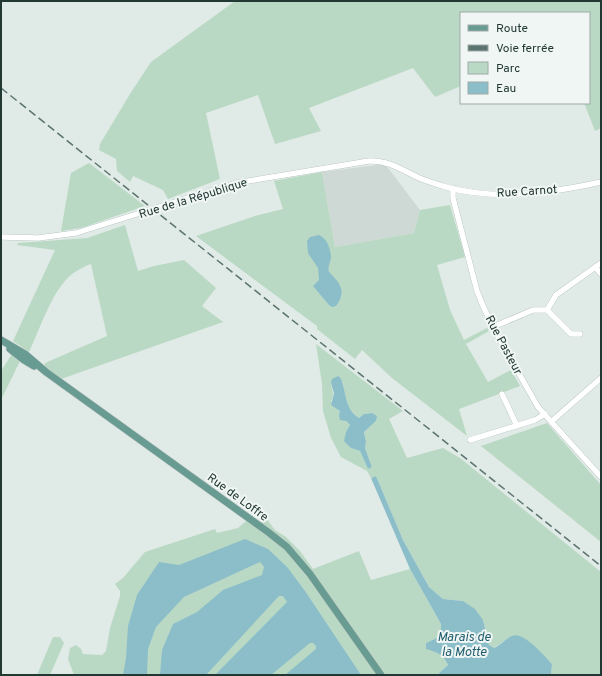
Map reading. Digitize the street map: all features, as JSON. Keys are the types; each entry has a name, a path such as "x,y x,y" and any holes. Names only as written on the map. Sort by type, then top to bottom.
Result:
{"main road":[{"name":"Rue de Loffre","path":"1,340 20,357 46,372 287,547 318,584 381,675"}],"street":[{"name":"Rue de la République","path":"1,237 31,238 71,234 236,183 368,161 389,163 424,180 453,188"},
{"name":"Rue Carnot","path":"453,188 481,194 516,194 601,182"},
{"name":"Rue Pasteur","path":"453,188 453,198 477,291 493,327 536,404 601,477"},
{"path":"547,310 554,298 601,263"},
{"path":"595,267 601,274"},
{"path":"493,327 533,310 547,310 571,334 580,334"},
{"path":"552,421 601,378"},
{"path":"502,394 517,426"},
{"path":"470,440 535,420 545,414"}],"shaded area":[{"path":"385,164 420,210 414,233 335,247 322,172"}],"green space":[{"path":"235,1 601,1 601,128 595,131 584,104 590,104 590,12 460,12 460,86 435,97 413,68 309,108 321,131 275,144 258,95 206,113 220,179 168,199 163,190 133,176 130,182 117,171 116,159 99,150 100,144 151,62"},
{"path":"89,163 145,206 81,228 61,231 71,173"},
{"path":"322,172 335,247 414,233 420,210 450,205 465,257 437,265 450,310 464,340 487,328 489,331 466,344 488,382 511,370 520,386 459,409 467,436 392,378 362,350 355,359 317,329 317,326 196,236 255,216 283,209 274,181"},
{"path":"125,225 138,271 184,260 216,288 202,306 223,322 61,379 44,368 45,363 107,336 91,264 72,274 58,290 47,310 29,352 13,341 55,250 17,245 18,243 87,238"},
{"path":"316,344 403,411 389,419 407,458 443,448 460,458 601,572 601,675 551,675 552,664 512,636 494,648 489,645 483,620 463,601 443,599 429,587 403,540 376,476 371,478 367,471 341,457 331,438 323,411 322,384","holes":["343,382 349,407 355,415 359,418 364,414 372,413 376,421 364,432 366,442 365,448 372,467 368,469 360,451 351,448 350,425 339,415 340,411 331,401 333,394 331,383"]},
{"path":"12,354 20,361 1,400 1,371"},
{"path":"547,423 601,485 601,542 481,446"},
{"path":"266,518 275,530 286,537 300,551 313,569 359,551 371,580 410,569 441,624 442,636 426,643 446,659 448,665 437,675 74,675 68,659 70,648 76,645 81,649 83,654 102,655 106,651 110,628 120,596 120,591 115,584 123,578 145,552 215,529 217,533 238,528 246,521 253,526"},
{"path":"53,637 60,637 64,643 50,675 37,675"}],"water":[{"path":"319,235 324,238 329,247 331,256 328,268 329,272 339,284 342,292 336,306 332,307 313,286 319,280 318,268 308,253 307,241 310,237"},
{"path":"338,376 343,383 349,407 353,413 359,418 364,414 372,413 377,416 376,421 364,432 366,442 365,448 372,467 368,469 360,451 351,448 344,441 346,432 350,425 346,421 340,420 340,411 331,405 334,393 331,383 332,379"},
{"name":"Marais de la Motte","path":"376,476 403,540 429,587 443,599 463,601 475,609 483,620 489,645 494,648 512,636 517,635 528,641 552,664 551,675 437,675 448,665 442,656 436,652 426,649 426,643 441,636 441,624 410,569 371,478"},
{"path":"245,539 268,549 288,568 361,675 285,675 316,649 316,646 313,643 310,643 271,675 215,675 287,602 283,596 279,596 206,675 160,675 162,650 173,624 197,612 223,590 262,575 264,567 260,562 184,597 156,627 148,649 147,675 123,675 126,658 128,626 137,595 159,562 179,565"}],"railway":[{"path":"1,88 601,566"}]}
